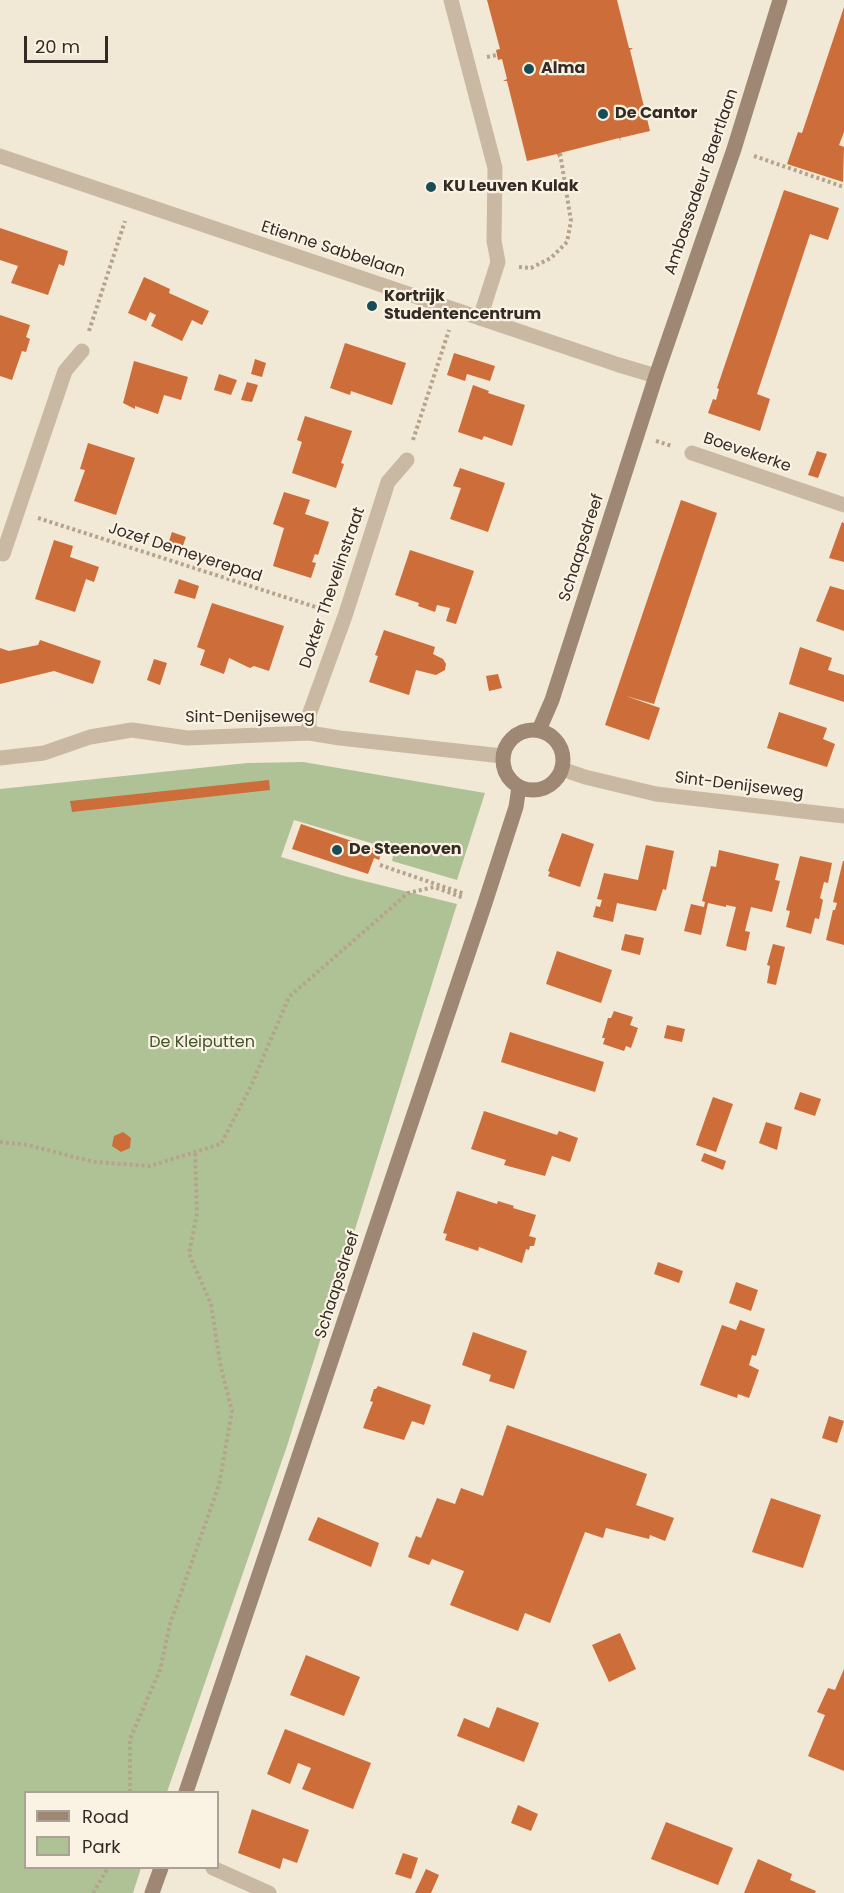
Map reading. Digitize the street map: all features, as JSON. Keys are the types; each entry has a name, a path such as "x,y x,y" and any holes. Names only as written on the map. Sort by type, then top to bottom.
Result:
{"street":[{"path":"451,0 495,168 494,241 498,262 480,318"},
{"name":"Ambassadeur Baertlaan","path":"656,376 734,149 780,0"},
{"name":"Etienne Sabbelaan","path":"0,156 656,376"},
{"path":"0,554 3,554 65,371 82,351"},
{"name":"Schaapsdreef","path":"539,730 552,700 639,435 656,376"},
{"name":"Boevekerke","path":"692,453 844,505"},
{"name":"Dokter Thevelinstraat","path":"309,733 309,715 345,616 388,482 406,460"},
{"name":"Sint-Denijseweg","path":"0,758 44,753 90,737 132,730 188,738 309,733 351,740 502,756"},
{"path":"527,730 539,730 552,737 560,746 563,757 562,769 558,777 544,788 527,790 519,787 507,776 502,756 513,737 527,730"},
{"name":"Sint-Denijseweg","path":"562,769 585,777 656,794 844,816"},
{"name":"Schaapsdreef","path":"186,1791 485,903 516,807 519,787"},
{"path":"152,1893 161,1869"},
{"path":"215,1869 269,1893"}],"path":[{"path":"485,57 497,55"},
{"path":"734,149 844,187"},
{"path":"498,262 531,268 550,258 567,242 572,221 560,153"},
{"path":"82,351 132,201"},
{"path":"406,460 456,310"},
{"name":"Boevekerke","path":"639,435 692,453"},
{"name":"Jozef Demeyerepad","path":"17,512 345,616"},
{"path":"380,865 485,903"},
{"path":"0,1142 28,1145 94,1162 150,1166 221,1144 251,1086 289,998 408,893 434,887 485,903"},
{"path":"130,1791 130,1739 160,1670 170,1624 219,1485 232,1411 221,1368 211,1304 189,1254 197,1213 195,1152"},
{"path":"93,1893 107,1869"}],"green space":[{"name":"De Kleiputten","path":"303,762 485,793 457,880 392,861 394,850 294,820 281,857 348,877 457,904 287,1446 167,1791 24,1791 24,1869 141,1869 133,1893 0,1893 0,789 247,763"}],"building":[{"path":"487,0 617,0 629,48 633,48 630,50 650,131 620,138 621,142 619,138 560,153 559,158 557,154 527,161 507,81 503,81 507,79 502,59 498,60 496,50 500,49"},
{"path":"844,7 844,132 839,145 844,147 843,182 787,164 798,132 802,133"},
{"path":"784,190 839,208 828,240 810,234 757,394 770,399 760,431 708,413 713,399 716,400 719,389 717,388"},
{"path":"0,228 68,251 64,266 59,264 48,295 11,283 18,266 0,260"},
{"path":"144,277 170,289 169,293 209,311 202,325 192,320 182,341 151,326 156,315 150,312 146,321 128,313"},
{"path":"0,315 30,325 26,337 30,339 26,352 22,351 12,380 0,376"},
{"path":"345,343 406,363 392,405 351,391 350,395 330,388"},
{"path":"454,353 495,366 490,381 467,374 465,381 447,375"},
{"path":"255,359 266,363 262,377 251,374"},
{"path":"134,361 188,377 181,400 164,395 158,414 135,406 135,409 123,403"},
{"path":"219,374 237,380 231,395 214,390"},
{"path":"247,382 258,385 252,402 241,400"},
{"path":"473,385 489,391 488,393 525,405 512,446 484,436 482,440 458,432"},
{"path":"305,416 352,431 341,463 344,464 336,488 292,473 302,442 297,440"},
{"path":"88,443 135,458 116,515 74,501 85,470 80,469"},
{"path":"817,451 827,454 818,478 808,475"},
{"path":"460,468 505,483 488,532 450,519 461,488 453,486"},
{"path":"284,492 310,500 305,514 329,522 318,555 315,554 312,562 316,563 311,578 273,566 284,528 273,524"},
{"path":"681,500 717,513 654,704 626,696 660,708 649,740 605,725"},
{"path":"842,522 844,523 844,562 829,558"},
{"path":"172,532 186,537 181,551 167,547"},
{"path":"54,540 73,546 70,557 99,567 94,582 86,579 75,612 35,599"},
{"path":"410,550 474,571 456,624 446,621 450,608 437,605 435,612 418,606 419,603 395,595"},
{"path":"179,579 199,586 195,599 174,593"},
{"path":"830,586 844,590 844,631 816,621"},
{"path":"212,603 284,626 269,671 254,666 250,668 229,658 224,674 200,665 205,650 197,647"},
{"path":"384,630 435,647 433,654 443,659 446,664 445,670 436,675 416,670 409,695 369,682"},
{"path":"40,640 101,661 93,684 54,671 0,684 0,648 9,651 38,645"},
{"path":"800,647 832,658 828,670 844,675 844,702 789,684"},
{"path":"154,659 167,663 160,685 147,680"},
{"path":"498,674 502,688 489,691 486,676"},
{"path":"779,712 827,728 823,739 835,744 827,767 767,748"},
{"path":"269,780 270,790 72,812 70,801"},
{"name":"De Steenoven","path":"301,824 382,851 379,860 374,858 368,874 292,849"},
{"path":"562,833 594,844 580,887 548,876"},
{"path":"646,845 674,851 666,890 663,889 656,911 617,903 613,922 593,917 596,906 600,907 602,900 597,899 604,873 638,880"},
{"path":"719,850 779,864 775,880 780,881 772,912 751,907 745,931 750,932 746,951 726,946 736,907 708,903 701,935 684,931 691,904 704,907 705,902 702,901 711,866 716,867"},
{"path":"800,856 832,863 828,883 824,882 820,898 823,900 819,919 815,918 811,934 786,927 790,911 786,910"},
{"path":"843,861 844,945 826,940 833,910 837,903 833,902"},
{"path":"625,934 644,938 640,955 621,950"},
{"path":"773,944 785,947 776,985 767,983 770,966 767,965"},
{"path":"557,951 612,970 601,1003 546,984"},
{"path":"614,1011 633,1017 630,1025 638,1028 631,1048 626,1046 624,1051 603,1044 605,1038 602,1038 608,1018 611,1018"},
{"path":"667,1025 685,1029 682,1042 664,1038"},
{"path":"510,1032 604,1062 595,1092 501,1062"},
{"path":"800,1092 821,1099 815,1116 794,1109"},
{"path":"713,1097 733,1104 716,1152 696,1145"},
{"path":"484,1111 557,1135 559,1131 578,1138 570,1162 552,1156 545,1176 504,1165 506,1160 471,1149"},
{"path":"766,1122 782,1127 777,1150 759,1143"},
{"path":"123,1132 131,1138 130,1148 121,1152 112,1146 114,1136"},
{"path":"704,1153 726,1161 723,1170 701,1161"},
{"path":"457,1191 497,1204 498,1201 536,1215 529,1236 536,1238 534,1246 530,1246 529,1250 526,1249 522,1263 479,1247 478,1251 445,1240 447,1234 443,1233"},
{"path":"658,1262 683,1271 679,1283 654,1274"},
{"path":"736,1282 758,1290 751,1311 729,1303"},
{"path":"740,1320 765,1329 756,1356 752,1355 749,1365 759,1370 749,1398 738,1394 737,1398 700,1385 722,1325 736,1330"},
{"path":"473,1332 527,1351 514,1389 489,1381 491,1375 462,1365"},
{"path":"378,1386 431,1405 424,1425 412,1421 404,1440 363,1428 373,1402 370,1401 374,1389"},
{"path":"829,1416 844,1421 837,1443 822,1438"},
{"path":"507,1425 647,1474 636,1505 674,1518 665,1541 650,1535 649,1539 606,1528 603,1538 585,1532 550,1623 525,1613 518,1631 450,1605 464,1571 432,1559 429,1565 408,1557 416,1536 421,1538 437,1498 455,1504 461,1488 483,1496"},
{"path":"771,1498 821,1515 803,1568 752,1552"},
{"path":"318,1517 379,1543 371,1567 308,1540"},
{"path":"620,1633 636,1669 609,1682 592,1645"},
{"path":"306,1655 360,1677 344,1716 290,1695"},
{"path":"844,1669 844,1771 808,1756 825,1715 817,1712 828,1688 835,1690"},
{"path":"497,1707 539,1723 524,1762 457,1736 464,1718 489,1728"},
{"path":"285,1729 371,1763 353,1809 302,1789 311,1768 298,1763 290,1784 267,1774"},
{"path":"518,1805 538,1814 531,1831 511,1823"},
{"path":"252,1809 309,1830 297,1863 283,1858 280,1869 238,1853"},
{"path":"666,1822 733,1848 718,1885 651,1859"},
{"path":"403,1853 418,1858 411,1879 395,1874"},
{"path":"758,1859 792,1874 790,1880 816,1891 815,1893 744,1893"},
{"path":"426,1869 439,1875 431,1893 415,1893"}],"place":[{"name":"Alma","path":"529,69"},
{"name":"De Cantor","path":"603,114"},
{"name":"KU Leuven Kulak","path":"431,187"},
{"name":"Kortrijk Studentencentrum","path":"372,306"},
{"name":"De Steenoven","path":"337,850"}]}
